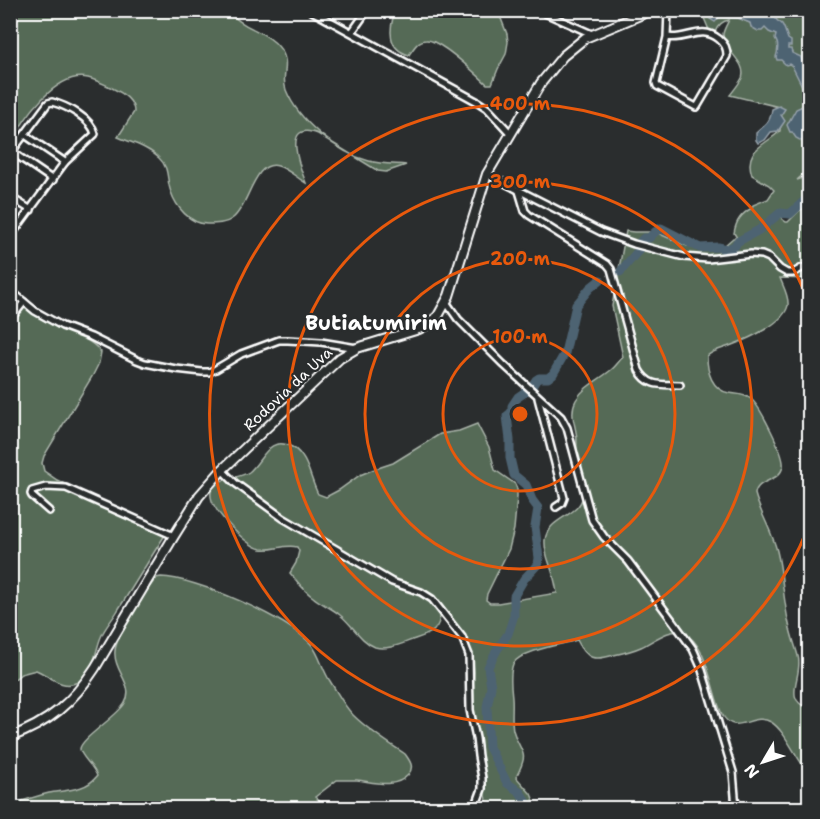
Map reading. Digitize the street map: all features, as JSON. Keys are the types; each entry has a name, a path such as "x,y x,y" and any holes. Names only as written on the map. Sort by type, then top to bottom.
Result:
{"street":[{"path":"310,10 478,102 487,108 511,134"},
{"path":"352,32 369,10"},
{"path":"538,10 592,34"},
{"name":"Rodovia da Uva","path":"10,737 52,716 68,704 81,689 199,496 222,470 340,358 357,348 410,332 438,316 446,302 487,174 541,83 573,47 592,34 652,10"},
{"path":"667,37 675,39 695,33 704,33 716,36 724,42 727,48 727,56 697,107 657,86 656,83 667,37 668,10"},
{"path":"10,237 31,210 52,180 64,162 95,134 95,130 73,111 52,102 48,103 11,153 52,180"},
{"path":"25,135 64,162"},
{"path":"487,174 601,232 634,244 684,257 708,259 751,254 762,255 787,273 793,273 802,268"},
{"path":"519,191 525,211 529,215 607,264 642,376 648,382 655,384 680,385"},
{"path":"10,197 31,210"},
{"path":"10,290 48,319 107,344 137,360 176,369 209,372 241,354 279,340 321,342 357,348"},
{"path":"10,320 24,302"},
{"path":"446,302 458,319 502,364 561,417 567,428 592,520 604,537 628,561 693,649 701,666 733,772 736,808"},
{"path":"537,396 564,498 562,503 556,507"},
{"path":"222,470 243,489 300,529 392,582 432,598 462,637 469,655 470,711 482,778 482,789 475,808"},
{"path":"49,511 32,496 32,491 46,487 66,488 174,536"}],"green space":[{"path":"11,10 230,11 234,17 278,46 286,63 284,79 286,90 309,124 329,141 318,134 307,131 300,133 296,139 297,157 306,183 282,167 270,166 263,169 257,176 239,212 233,218 217,224 195,221 184,214 173,198 165,166 159,158 145,148 118,137 134,112 134,108 124,95 98,81 76,78 53,89 32,110 11,144"},
{"path":"395,11 498,11 508,42 506,54 492,84 487,84 458,58 432,41 426,40 416,45 409,55 402,52 393,43 392,38"},
{"path":"701,11 726,11 722,12 718,18 732,15 750,23 776,20 774,15 767,13 772,11 788,11 790,15 809,11 809,166 797,180 809,173 809,196 808,199 791,209 791,212 782,215 782,219 788,222 809,205 809,279 780,278 787,295 788,305 780,318 756,334 707,356 709,374 718,388 746,396 755,403 771,431 783,460 783,466 778,475 760,485 755,494 779,560 787,615 799,663 795,686 796,699 809,708 809,773 781,732 771,722 758,719 733,724 727,721 718,705 708,669 698,647 691,638 683,633 667,633 638,648 601,658 592,657 584,652 577,640 524,655 513,664 511,676 512,726 523,752 523,761 516,777 531,794 537,808 491,808 484,791 472,700 473,655 466,642 441,611 437,627 426,635 390,647 375,647 360,637 334,610 307,592 290,573 296,563 299,551 297,547 261,549 255,547 232,528 218,511 211,497 211,490 219,482 249,472 272,447 284,444 292,447 302,456 318,494 326,497 360,475 393,463 440,434 459,431 477,424 489,447 495,470 515,484 517,489 514,529 509,549 486,600 490,603 498,603 557,593 546,554 545,540 552,526 576,508 583,496 573,416 574,404 583,391 612,369 623,357 612,306 626,231 655,232 687,246 715,249 737,238 734,233 740,218 753,205 768,199 774,190 752,175 750,166 753,153 780,131 782,118 779,107 730,95 741,80 743,72 724,40 723,32 729,20 720,24 715,32 709,30"},
{"path":"349,153 373,162 406,165 386,172 378,171"},
{"path":"11,293 90,342 101,352 93,375 44,456 42,463 44,471 57,480 165,535 103,633 88,674 72,684 61,683 36,670 21,674 11,682"},
{"path":"156,578 195,584 240,601 300,634 314,648 327,676 350,711 371,731 405,754 411,767 408,775 391,783 337,780 315,797 327,808 11,808 13,804 49,793 87,785 97,776 80,749 86,739 125,703 128,691 116,661 116,646 132,611"}],"water":[{"path":"726,10 771,11 767,13 774,15 782,24 791,41 788,49 801,57 802,61 809,61 809,145 796,138 787,125 796,109 807,104 803,98 805,92 792,66 777,60 776,35 765,28 758,31 751,27 750,23 738,18 720,16 715,22 710,19"},
{"path":"779,106 785,109 781,115 785,121 778,131 771,132 765,140 758,143 756,133 768,121 772,109"}],"waterway":[{"path":"620,272 638,251 640,242 661,228 700,248 727,249 759,230 780,213 790,214 804,201 810,199"},
{"path":"530,808 520,792 507,783 489,747 487,707 491,687 488,667 508,634 514,615 514,596 524,579 538,564 539,558 535,527 538,508 526,485 514,475 510,458 507,416 512,412 512,406 518,397 531,388 536,380 548,378 553,374 565,353 576,305 600,280"}],"district":[{"name":"Butiatumirim","path":"376,323"}]}
